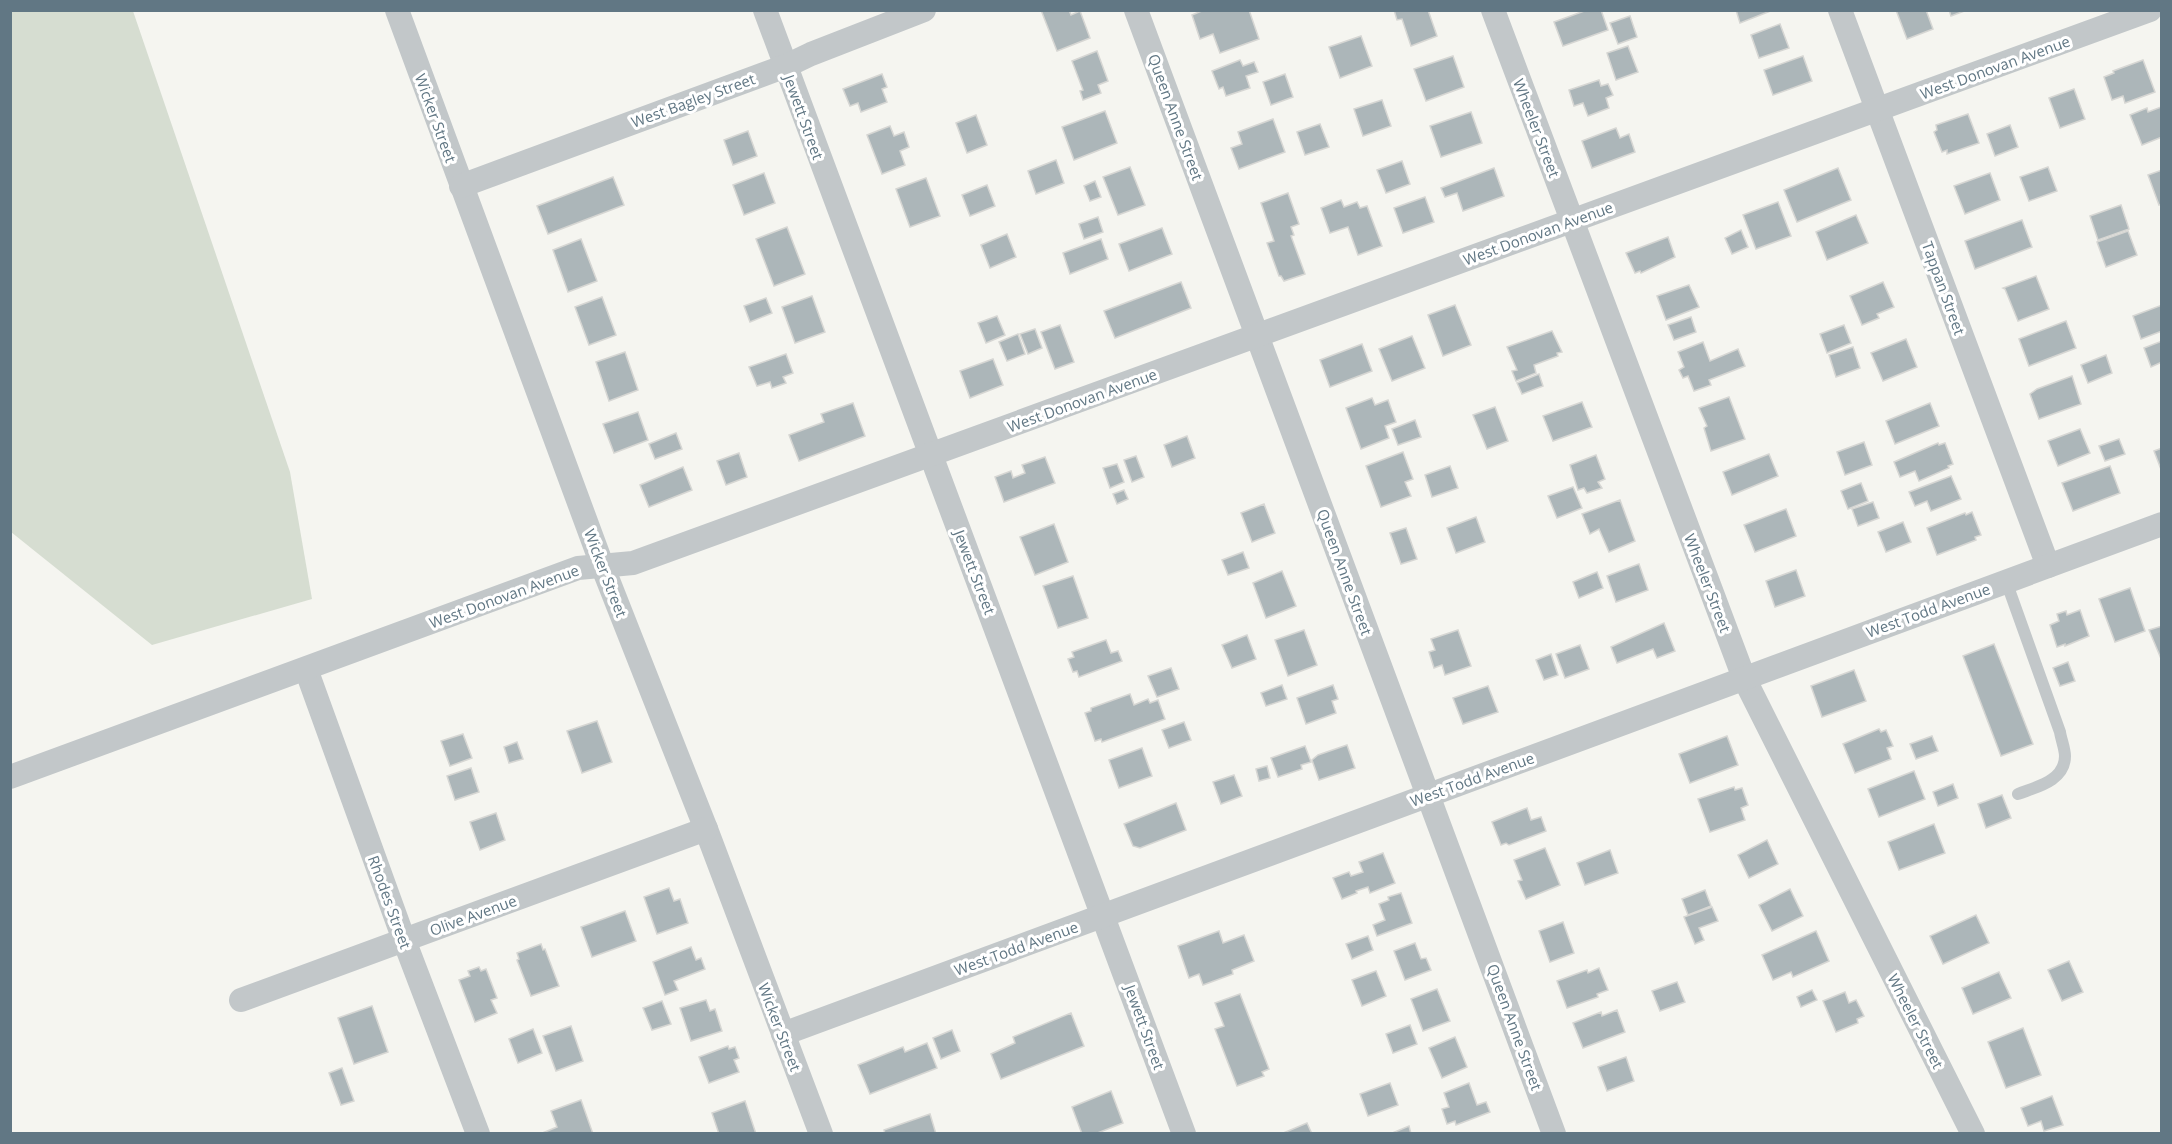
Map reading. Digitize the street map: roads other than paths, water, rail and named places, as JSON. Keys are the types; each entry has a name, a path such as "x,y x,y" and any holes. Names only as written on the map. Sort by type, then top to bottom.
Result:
{"street":[{"name":"Wicker Street","path":"397,10 602,565 706,829 821,1134"},
{"name":"Jewett Street","path":"765,10 1184,1134"},
{"name":"West Bagley Street","path":"461,186 786,66 924,10"},
{"name":"Queen Anne Street","path":"1136,10 1554,1134"},
{"name":"Wheeler Street","path":"1493,10 1744,678 1973,1134"},
{"name":"Tappan Street","path":"1840,10 2048,566"},
{"name":"West Donovan Avenue","path":"10,777 578,568 633,563 2150,10"},
{"name":"West Todd Avenue","path":"783,1034 2162,524"},
{"name":"Rhodes Street","path":"306,669 404,940 478,1134"},
{"name":"Olive Avenue","path":"241,1000 706,829"}],"lane":[{"path":"2006,581 2060,732 2065,758 2059,772 2050,782 2018,794"}]}
